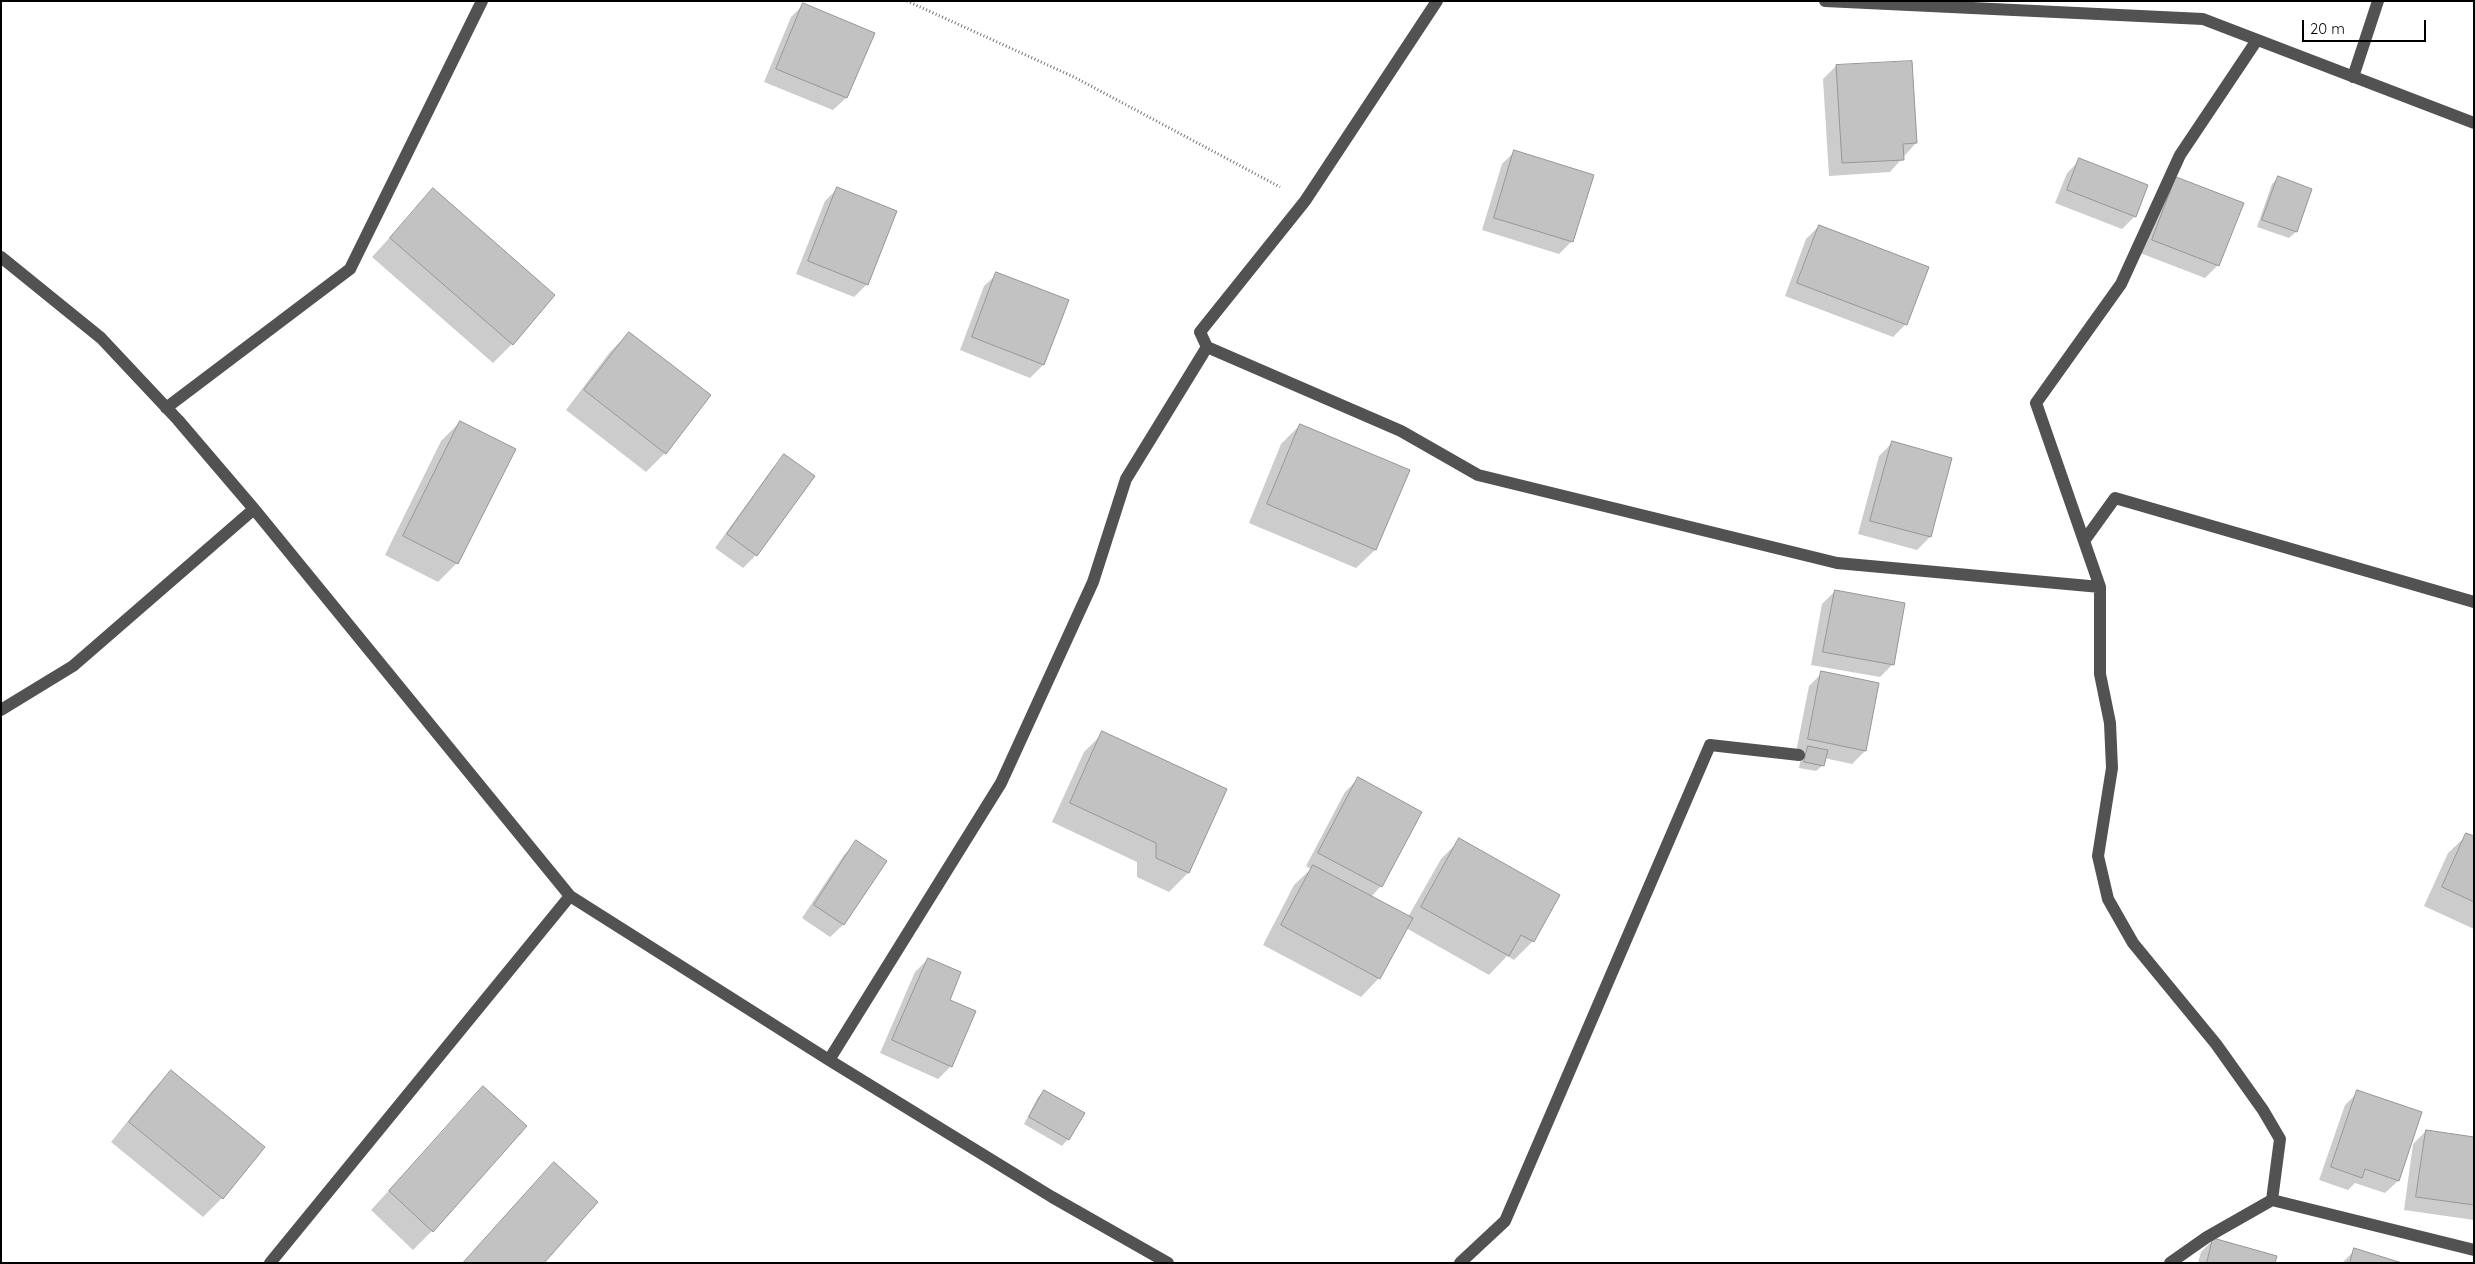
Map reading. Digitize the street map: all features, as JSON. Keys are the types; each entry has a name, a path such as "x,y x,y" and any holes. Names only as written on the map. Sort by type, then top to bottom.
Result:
{"street":[{"path":"166,408 350,269 482,1"},
{"path":"1437,1 1305,201 1200,332 1206,347 1401,431 1478,475 1837,563 2100,587"},
{"path":"1825,1 2203,19 2474,123"},
{"path":"2354,77 2378,1"},
{"path":"2257,40 2180,155 2121,284 2036,403 2100,587 2100,674 2110,723 2112,768 2098,856 2108,899 2133,943 2216,1044 2263,1110 2280,1139 2272,1200"},
{"path":"1,257 101,338 166,408 254,509 570,896 829,1060 1052,1197 1168,1263"},
{"path":"829,1060 1001,783 1093,582 1126,479 1206,347"},
{"path":"2084,541 2115,498 2474,602"},
{"path":"1,710 72,666 254,509"},
{"path":"1460,1263 1505,1220 1710,745 1798,755"},
{"path":"270,1263 570,896"},
{"path":"2170,1263 2207,1237 2272,1200 2474,1250"}],"path":[{"path":"907,1 1074,77 1305,201"}],"building":[{"path":"803,3 875,33 847,98 776,69"},
{"path":"1912,61 1917,143 1903,144 1904,160 1842,163 1836,65"},
{"path":"1514,150 1594,175 1573,242 1494,218"},
{"path":"2079,158 2148,185 2136,217 2067,190"},
{"path":"2278,176 2312,189 2297,232 2262,220"},
{"path":"2176,177 2244,203 2219,266 2152,240"},
{"path":"837,187 897,211 868,285 808,261"},
{"path":"433,188 555,295 513,345 390,238"},
{"path":"1819,225 1929,267 1907,325 1797,283"},
{"path":"996,272 1069,300 1044,365 972,337"},
{"path":"629,332 711,395 666,454 584,390"},
{"path":"460,421 516,449 458,564 403,536"},
{"path":"1300,424 1410,470 1376,550 1267,504"},
{"path":"1892,441 1952,458 1931,537 1870,521"},
{"path":"784,454 815,476 757,556 727,534"},
{"path":"1835,590 1905,603 1894,665 1823,652"},
{"path":"1821,671 1879,683 1866,751 1808,739"},
{"path":"1102,731 1227,789 1189,873 1156,858 1156,843 1070,803"},
{"path":"1808,746 1828,750 1824,766 1804,762"},
{"path":"1358,777 1422,812 1382,887 1318,853"},
{"path":"2466,833 2474,836 2474,902 2442,887"},
{"path":"1459,838 1560,895 1534,942 1521,935 1509,956 1421,907"},
{"path":"856,840 887,861 844,925 814,905"},
{"path":"1313,865 1413,918 1380,979 1281,925"},
{"path":"928,958 961,972 950,1000 976,1011 952,1067 892,1040"},
{"path":"171,1070 265,1147 223,1199 129,1122"},
{"path":"483,1086 527,1126 433,1232 389,1191"},
{"path":"1044,1090 1085,1113 1069,1140 1029,1117"},
{"path":"2357,1090 2422,1112 2399,1181 2365,1169 2362,1178 2331,1167"},
{"path":"2426,1130 2474,1137 2474,1205 2416,1197"},
{"path":"554,1162 598,1202 544,1263 463,1263"},
{"path":"2213,1238 2277,1256 2275,1263 2207,1263"},
{"path":"2354,1248 2402,1263 2350,1263"}]}
